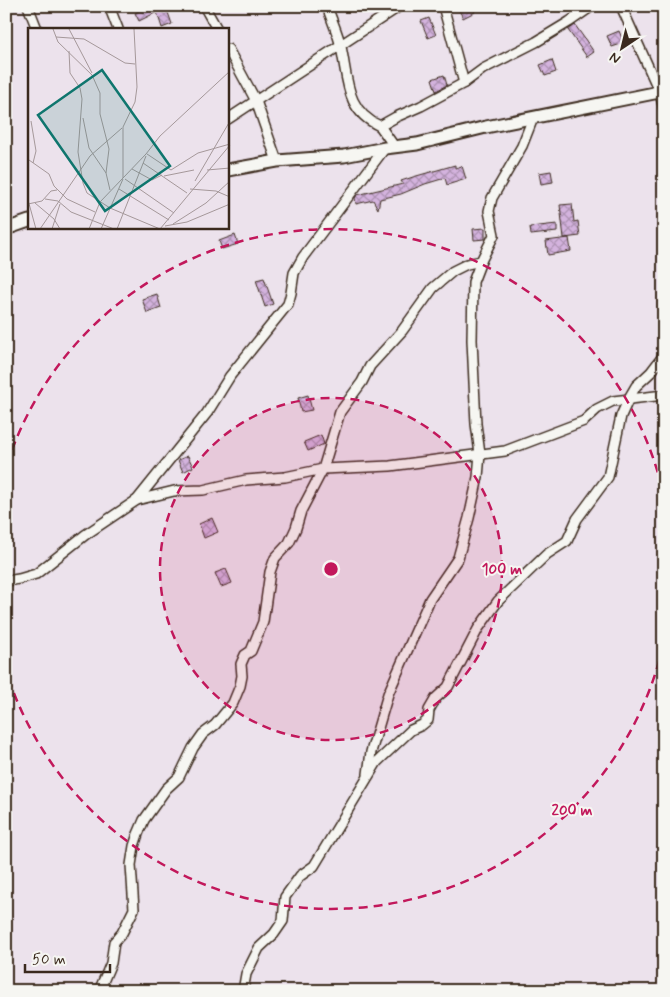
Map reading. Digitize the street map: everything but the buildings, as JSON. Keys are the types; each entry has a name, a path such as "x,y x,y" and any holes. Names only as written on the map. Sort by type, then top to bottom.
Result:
{"street":[{"path":"28,6 37,28"},
{"path":"109,6 118,28"},
{"path":"204,6 216,28"},
{"path":"326,6 341,45 349,94 359,111 371,122 380,126 390,147"},
{"path":"229,118 400,6"},
{"path":"443,6 464,83"},
{"path":"380,126 464,83 483,69 536,42 592,6"},
{"path":"621,6 662,92 664,109"},
{"path":"229,51 256,100 277,161"},
{"path":"229,170 277,161 344,156 417,144 486,127 662,92"},
{"path":"368,779 371,752 388,694 430,599 458,558 469,518 478,477 480,454 476,424 472,340 473,282 480,261 494,234 490,211 492,198 522,146 533,118"},
{"path":"6,581 36,574 85,535 137,500 207,413 230,376 288,304 294,273 303,257 390,147"},
{"path":"6,229 28,221"},
{"path":"99,991 111,963 114,942 122,933 134,909 131,865 138,834 144,820 166,789 179,777 193,748 203,734 215,725 233,703 242,676 241,664 245,655 251,651 263,622 270,572 275,558 289,543 301,511 323,469 340,412 362,382 370,366 402,331 433,288 453,271 467,264 480,261"},
{"path":"244,991 246,974 259,948 274,934 283,921 285,897 300,876 314,866 377,762 411,730 428,720 429,710 436,698 448,687 478,629 498,601 546,554 567,541 577,519 608,476 621,416 628,398 664,354"},
{"path":"137,500 174,491 203,490 246,480 285,477 323,469 390,466 505,451 584,421 597,409 614,401 664,394"}]}
